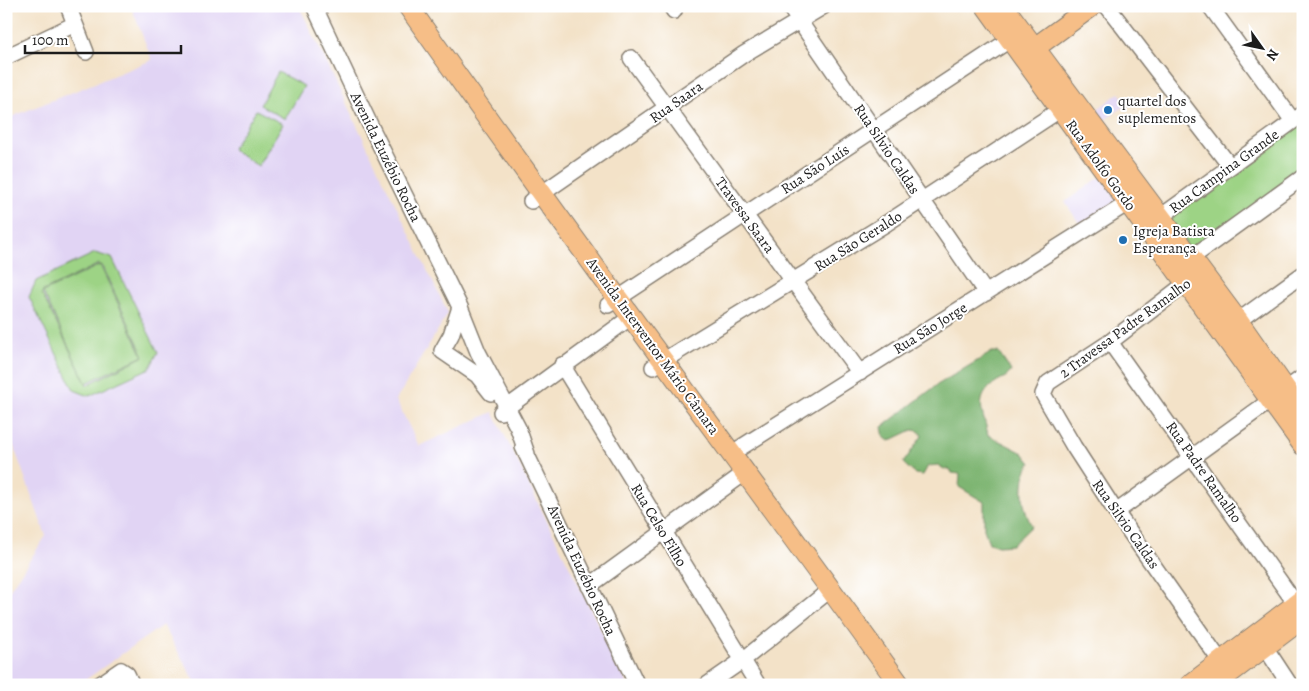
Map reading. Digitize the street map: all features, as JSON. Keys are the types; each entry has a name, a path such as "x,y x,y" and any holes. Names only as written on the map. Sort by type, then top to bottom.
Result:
{"main road":[{"name":"Avenida Interventor Mário Câmara","path":"394,6 462,94 536,198 827,593 900,685"},
{"name":"Avenida Interventor Mário Câmara","path":"408,6 462,94"},
{"name":"Rua Adolfo Gordo","path":"986,6 1016,35 1153,222 1193,271 1278,395 1303,445"},
{"name":"Rua Adolfo Gordo","path":"1003,6 1016,35"},
{"path":"1029,53 1092,6"},
{"name":"Rua Adolfo Gordo","path":"1029,53 1061,109 1128,202 1153,222"},
{"name":"Avenida Interventor Mário Câmara","path":"658,364 732,453 741,476"},
{"name":"Rua Adolfo Gordo","path":"1278,395 1303,414"},
{"name":"Avenida Interventor Mário Câmara","path":"827,593 885,685"},
{"path":"1214,685 1265,647 1301,607"},
{"path":"1190,685 1301,607"}],"street":[{"path":"68,6 86,52"},
{"name":"Avenida Euzébio Rocha","path":"314,6 372,130 460,307 504,410 527,454 637,685"},
{"name":"Rua Silvio Caldas","path":"788,6 986,293"},
{"name":"Rua Saara","path":"536,198 744,54 824,6"},
{"path":"1107,6 1230,166"},
{"path":"1210,6 1298,118"},
{"path":"6,57 75,24"},
{"name":"Rua São Luís","path":"613,302 1016,35"},
{"name":"Travessa Saara","path":"631,58 860,372"},
{"name":"Rua São Geraldo","path":"658,364 794,282 1061,109"},
{"name":"Rua Campina Grande","path":"1153,222 1298,118"},
{"path":"1193,271 1303,177"},
{"name":"Rua São Jorge","path":"732,453 1128,202"},
{"name":"2 Travessa Padre Ramalho","path":"1048,383 1110,342 1193,271"},
{"path":"1230,327 1303,274"},
{"name":"Avenida Euzébio Rocha","path":"460,307 451,335 442,351 482,380 504,410"},
{"path":"504,410 626,320"},
{"path":"451,335 478,352"},
{"name":"Rua Padre Ramalho","path":"1110,342 1301,607"},
{"name":"Rua Celso Filho","path":"562,366 758,685"},
{"path":"1116,512 1303,376"},
{"name":"Rua Silvio Caldas","path":"1048,383 1044,391 1044,398 1116,512 1221,662"},
{"path":"589,586 741,476"},
{"path":"707,685 743,660 827,593"},
{"path":"1265,647 1290,685"},
{"path":"99,685 123,671 132,685"}],"shaded area":[{"path":"131,6 299,6 448,313 396,400 419,446 493,412 628,685 197,685 163,625 78,685 6,685 6,595 46,536 6,425 6,119 152,60"},
{"name":"quartel dos suplementos","path":"1119,93 1128,104 1103,121 1095,111"},
{"path":"1103,175 1120,200 1081,226 1065,202"}],"green space":[{"path":"278,72 304,86 285,119 260,105"},
{"path":"256,110 283,124 258,166 232,149"},
{"path":"1303,120 1303,171 1191,252 1167,217"},
{"path":"95,253 112,258 158,352 150,368 89,396 74,390 29,297 36,281","holes":["99,264 102,266 144,356 87,385 42,294 43,291"]},
{"path":"100,265 143,356 86,383 43,292"},
{"path":"992,352 998,352 1011,371 984,394 982,413 988,435 1023,453 1031,463 1024,477 1023,494 1026,511 1032,526 1012,545 998,546 989,543 984,529 984,502 959,487 960,474 952,473 950,469 944,469 938,465 928,466 923,475 915,474 903,463 922,436 919,431 912,430 889,441 884,437 882,427 937,385"}],"place":[{"name":"quartel dos suplementos","path":"1108,110"},
{"name":"Igreja Batista Esperança","path":"1123,240"}]}
